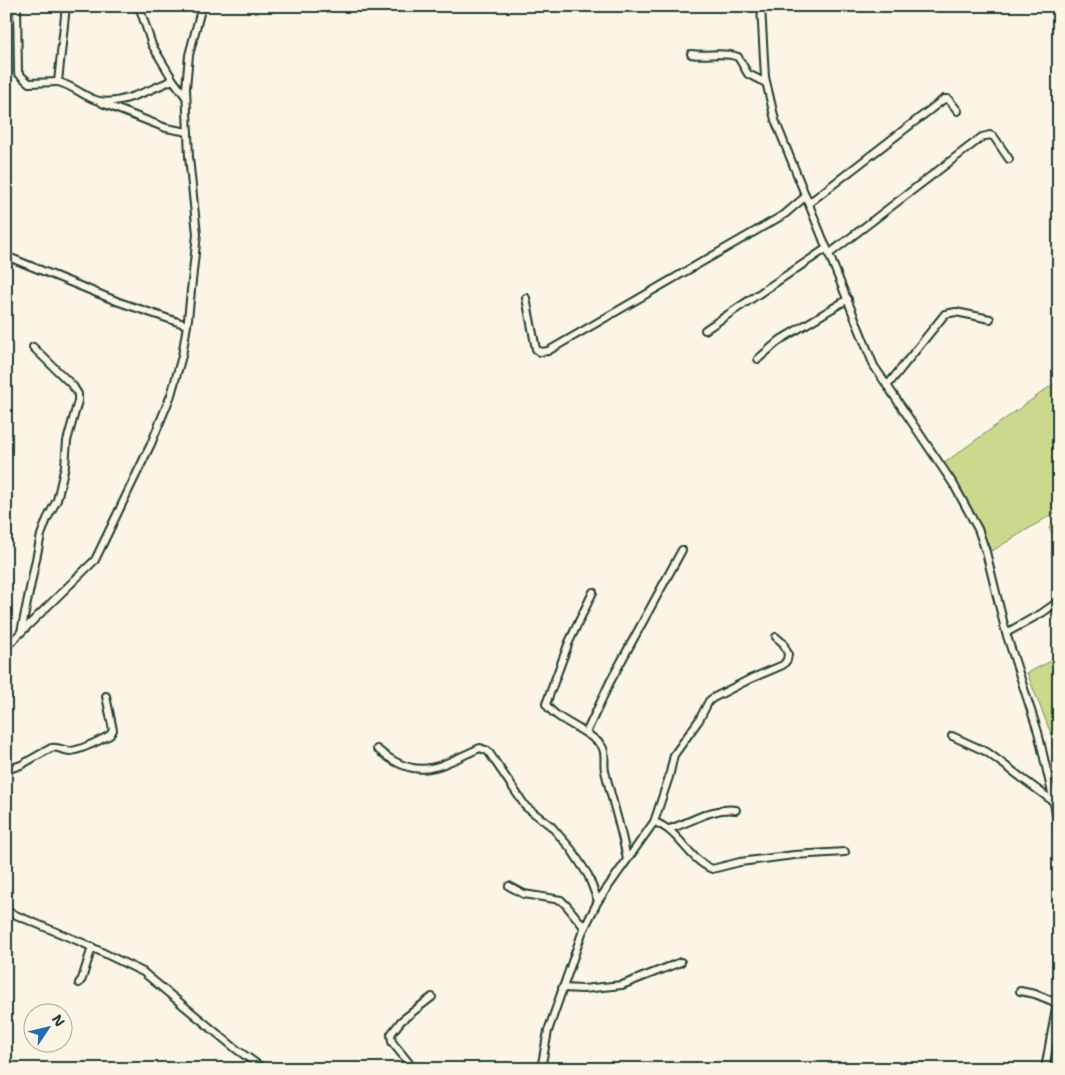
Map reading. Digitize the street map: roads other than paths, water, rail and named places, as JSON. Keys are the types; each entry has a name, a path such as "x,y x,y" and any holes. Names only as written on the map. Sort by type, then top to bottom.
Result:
{"street":[{"path":"17,6 18,73 28,83 58,82 70,86 96,101 166,128 188,132"},
{"path":"58,82 66,6"},
{"path":"139,6 155,51 186,97"},
{"path":"6,647 87,570 95,560 151,444 171,395 182,356 197,234 186,97 189,55 202,6"},
{"path":"761,6 766,83 769,99 781,137 874,366 954,485 968,510 986,552 1006,633 1038,732 1054,802 1059,836"},
{"path":"691,54 702,56 715,54 738,57 748,74 766,83"},
{"path":"96,101 111,101 136,96 173,80"},
{"path":"526,298 536,348 540,352 548,351 786,214 944,99 948,99 958,111"},
{"path":"705,330 828,251 982,137 990,135 994,137 1009,159"},
{"path":"6,256 119,302 187,325"},
{"path":"758,358 777,342 848,299"},
{"path":"887,386 945,314 956,312 990,319"},
{"path":"21,633 41,535 57,500 65,466 67,441 78,401 78,394 73,386 33,347"},
{"path":"586,733 610,682 682,550"},
{"path":"593,592 569,642 546,704 553,712 600,743 604,749 604,767 627,860"},
{"path":"1006,633 1059,601"},
{"path":"540,1069 548,1032 584,927 598,901 654,822 674,756 700,720 709,701 750,679 783,665 787,660 788,654 786,648 776,637"},
{"path":"6,770 21,765 51,748 55,747 68,751 77,750 110,735 113,730 106,696"},
{"path":"952,736 986,752 1054,802"},
{"path":"377,749 397,764 425,770 438,767 480,748 488,751 526,807 550,826 571,848 588,875 598,901"},
{"path":"669,829 712,812 723,809 736,810"},
{"path":"654,822 669,829 700,861 712,869 740,862 794,855 845,852"},
{"path":"509,886 524,894 560,900 584,927"},
{"path":"6,911 92,947 148,976 264,1069"},
{"path":"79,983 92,947"},
{"path":"562,988 583,989 622,985 681,962"},
{"path":"1020,990 1057,1003"},
{"path":"1046,1069 1059,991"},
{"path":"409,1069 408,1061 392,1042 391,1034 401,1021 432,997"}]}
